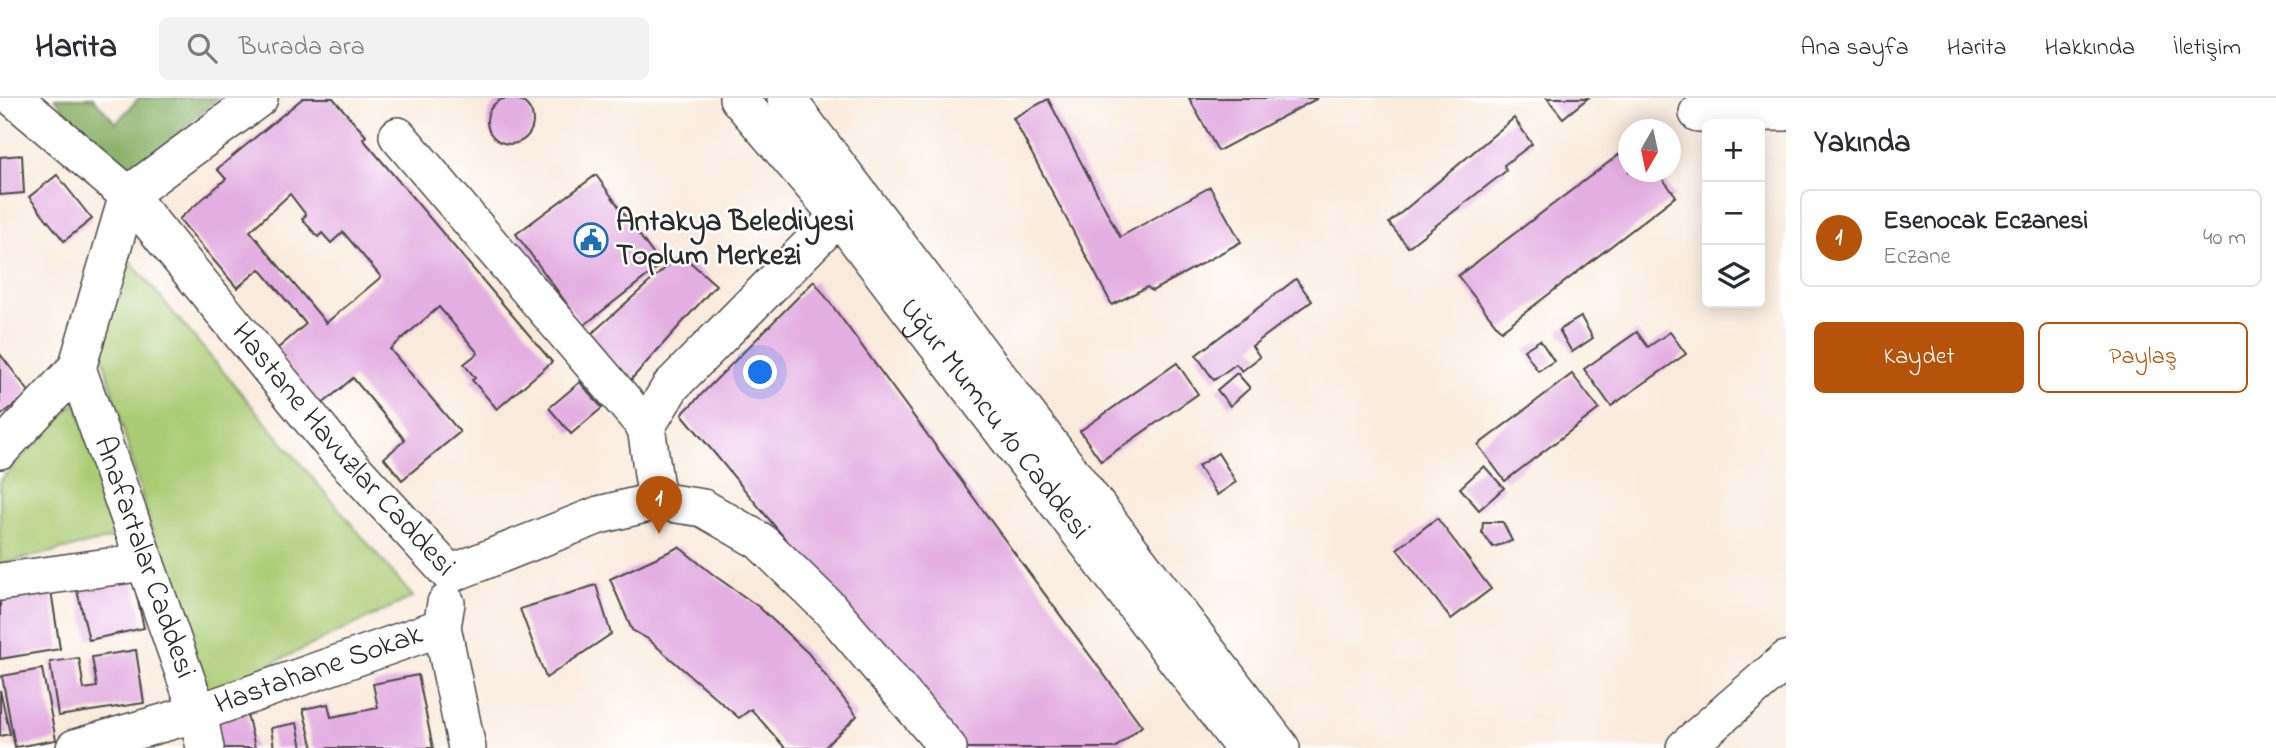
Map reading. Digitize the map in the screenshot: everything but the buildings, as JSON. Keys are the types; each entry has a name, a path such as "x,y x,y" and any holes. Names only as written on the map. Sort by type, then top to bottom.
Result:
{"street":[{"path":"0,103 5,98"},
{"name":"Hastane Havuzlar Caddesi","path":"14,98 128,195 339,453 450,574 599,514 657,501 703,508 760,541 829,608 948,748"},
{"path":"0,450 77,368 128,195 259,98"},
{"name":"Uğur Mumcu 10 Caddesi","path":"738,98 850,207 1281,748"},
{"name":"Uğur Mumcu 10 Caddesi","path":"786,98 850,207 1244,748"},
{"path":"1698,113 1786,112"},
{"path":"398,136 646,427 657,501"},
{"path":"646,427 671,386 850,207"},
{"name":"Anafartalar Caddesi","path":"77,368 202,731"},
{"path":"0,582 145,562"},
{"path":"450,574 442,627 467,748"},
{"name":"Hastahane Sokak","path":"75,748 202,731 442,627"},
{"path":"1685,748 1786,660"}],"green space":[{"path":"55,98 93,98 116,123 139,98 217,98 123,187"},
{"path":"129,260 413,597 199,698 94,326"},
{"path":"76,402 121,536 0,564 0,480"}],"place":[{"name":"Antakya Belediyesi Toplum Merkezi","path":"591,240"},
{"name":"Esenocak Eczanesi","path":"659,534"}]}
